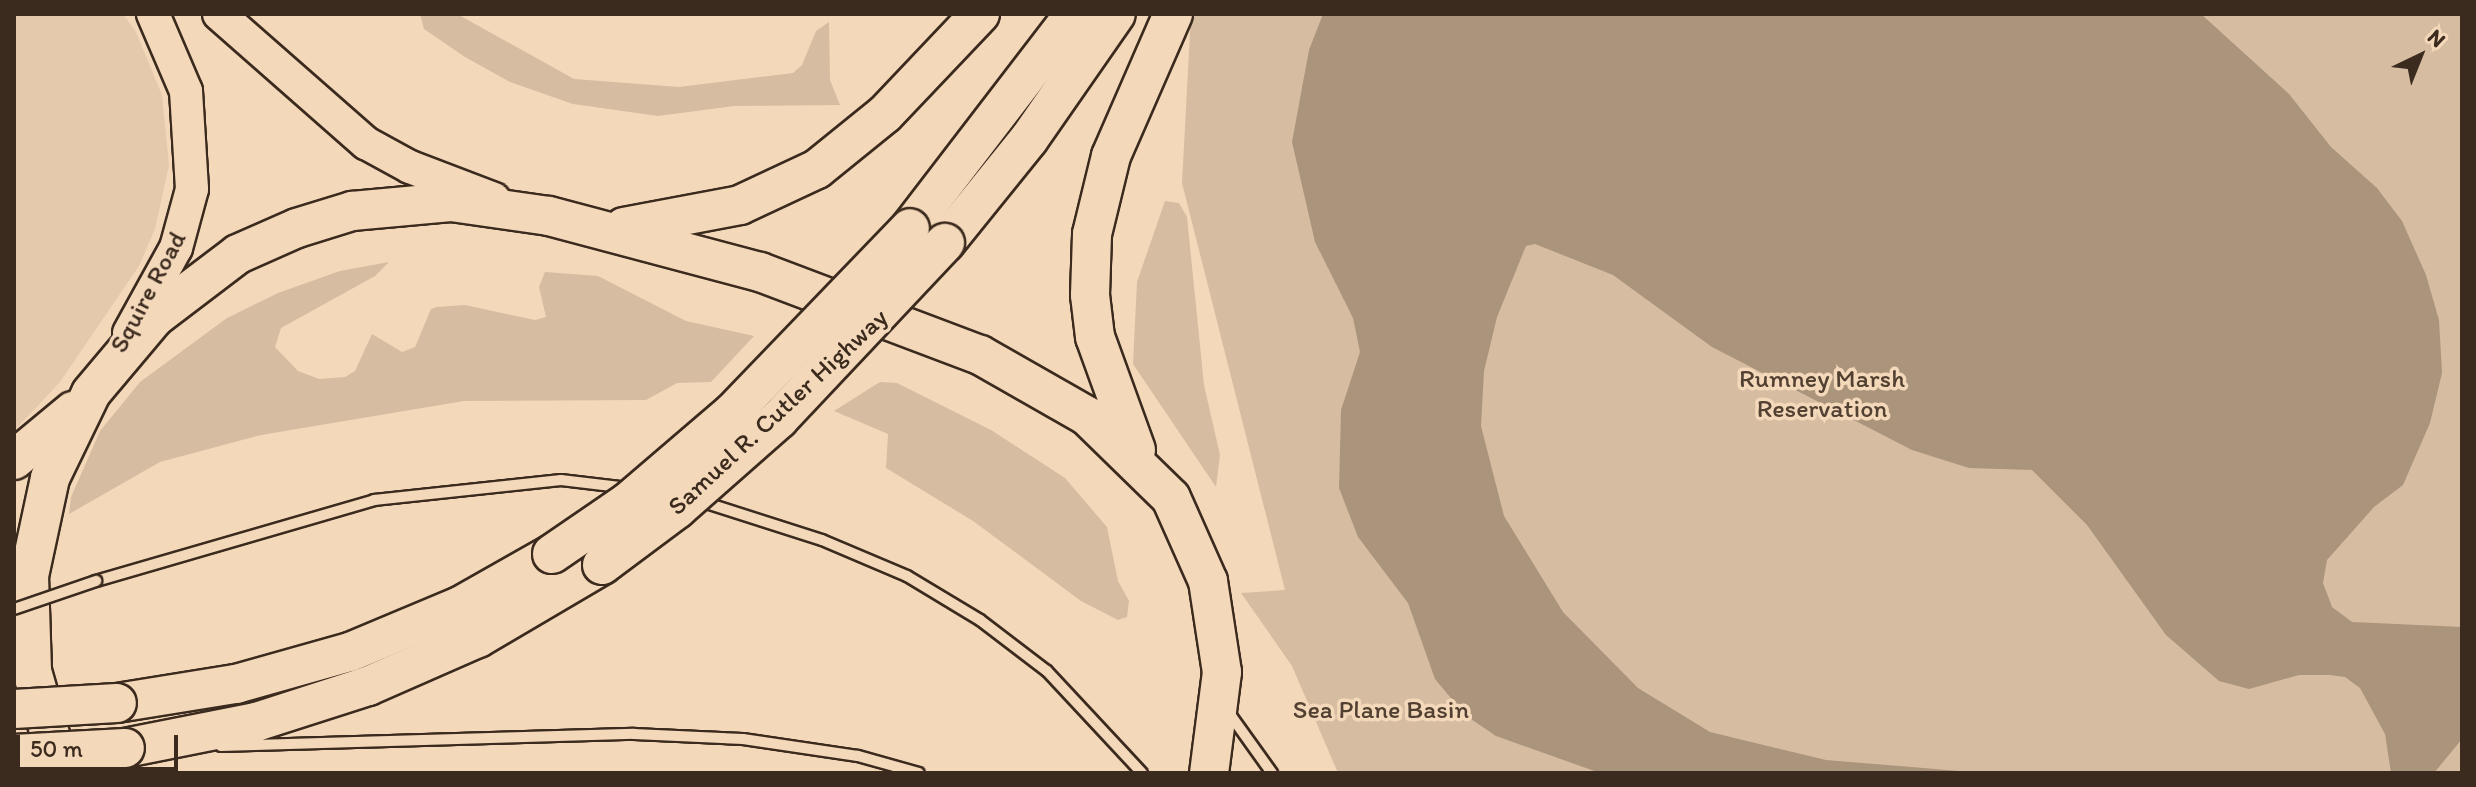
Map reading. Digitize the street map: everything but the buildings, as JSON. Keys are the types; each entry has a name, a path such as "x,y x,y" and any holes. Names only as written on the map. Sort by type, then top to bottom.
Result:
{"highway":[{"path":"608,229 740,205 817,169 885,114 980,14"},
{"name":"Samuel R. Cutler Highway","path":"14,709 117,703 223,687 350,652 460,606 552,554 628,502 733,412 910,228 986,136 1074,14"},
{"name":"Samuel R. Cutler Highway","path":"14,754 125,748 256,722 368,686 490,632 602,565 745,450 857,341 945,243 1029,139 1116,14"},
{"path":"1142,464 1101,360 1092,315 1090,254 1104,175 1173,14"},
{"path":"14,460 94,390 140,332 188,288 238,254 297,228 352,211 413,203 475,203 608,229 760,272 980,355 1070,403 1142,464 1179,512 1208,581 1220,640 1221,702 1209,773"},
{"path":"61,773 32,671 29,576 49,481 94,390"}],"main road":[{"name":"Squire Road","path":"94,390 169,263 192,189 186,91 153,14"},
{"path":"219,14 326,114 366,143 410,167 527,211"}],"lane":[{"path":"14,609 96,581 374,500 561,480 662,492"},
{"path":"676,496 734,509 907,576 980,620 1047,671 1120,744 1142,773"},
{"path":"1221,702 1272,773"},
{"path":"125,748 634,734 743,739 858,756 919,773"}],"shaded area":[{"path":"14,14 123,14 136,32 162,95 169,165 155,229 139,266 60,382 14,431"},
{"path":"1323,14 2201,14 2289,94 2331,147 2377,188 2402,221 2426,275 2439,320 2442,373 2430,423 2403,485 2374,507 2327,560 2323,583 2332,607 2352,622 2462,627 2462,739 2434,773 2391,773 2385,734 2360,688 2345,677 2330,675 2299,675 2249,689 2219,681 2166,635 2087,525 2032,470 1969,468 1912,450 1712,347 1613,275 1535,244 1526,246 1497,317 1484,371 1481,426 1504,516 1563,612 1638,688 1710,732 1826,760 1984,773 1600,773 1496,736 1465,715 1435,679 1408,603 1358,537 1339,488 1341,410 1360,352 1353,318 1315,242 1292,142 1309,50"}],"green space":[{"path":"420,14 457,14 574,79 679,87 793,73 802,65 816,31 829,22 830,80 840,105 734,106 658,116 573,104 510,82 465,57 424,29"},
{"name":"Rumney Marsh Reservation","path":"1191,14 2462,14 2462,773 1338,773 1292,666 1241,593 1285,590 1182,183"},
{"path":"1165,201 1179,203 1187,217 1204,385 1220,455 1216,487 1133,364 1137,282"},
{"path":"389,262 375,276 281,328 275,347 298,371 319,379 345,377 355,371 372,334 402,352 415,347 431,309 437,307 465,305 535,320 546,317 539,287 545,272 598,276 686,321 754,336 711,382 677,383 646,400 464,401 261,435 160,462 69,514 71,497 100,431 140,382 227,318 278,293 340,271"},
{"path":"880,382 897,383 991,430 1065,478 1107,527 1118,581 1129,601 1127,617 1118,620 1081,601 973,521 886,468 888,434 834,411"}],"park label":[{"name":"Sea Plane Basin","path":"1381,710"}]}
